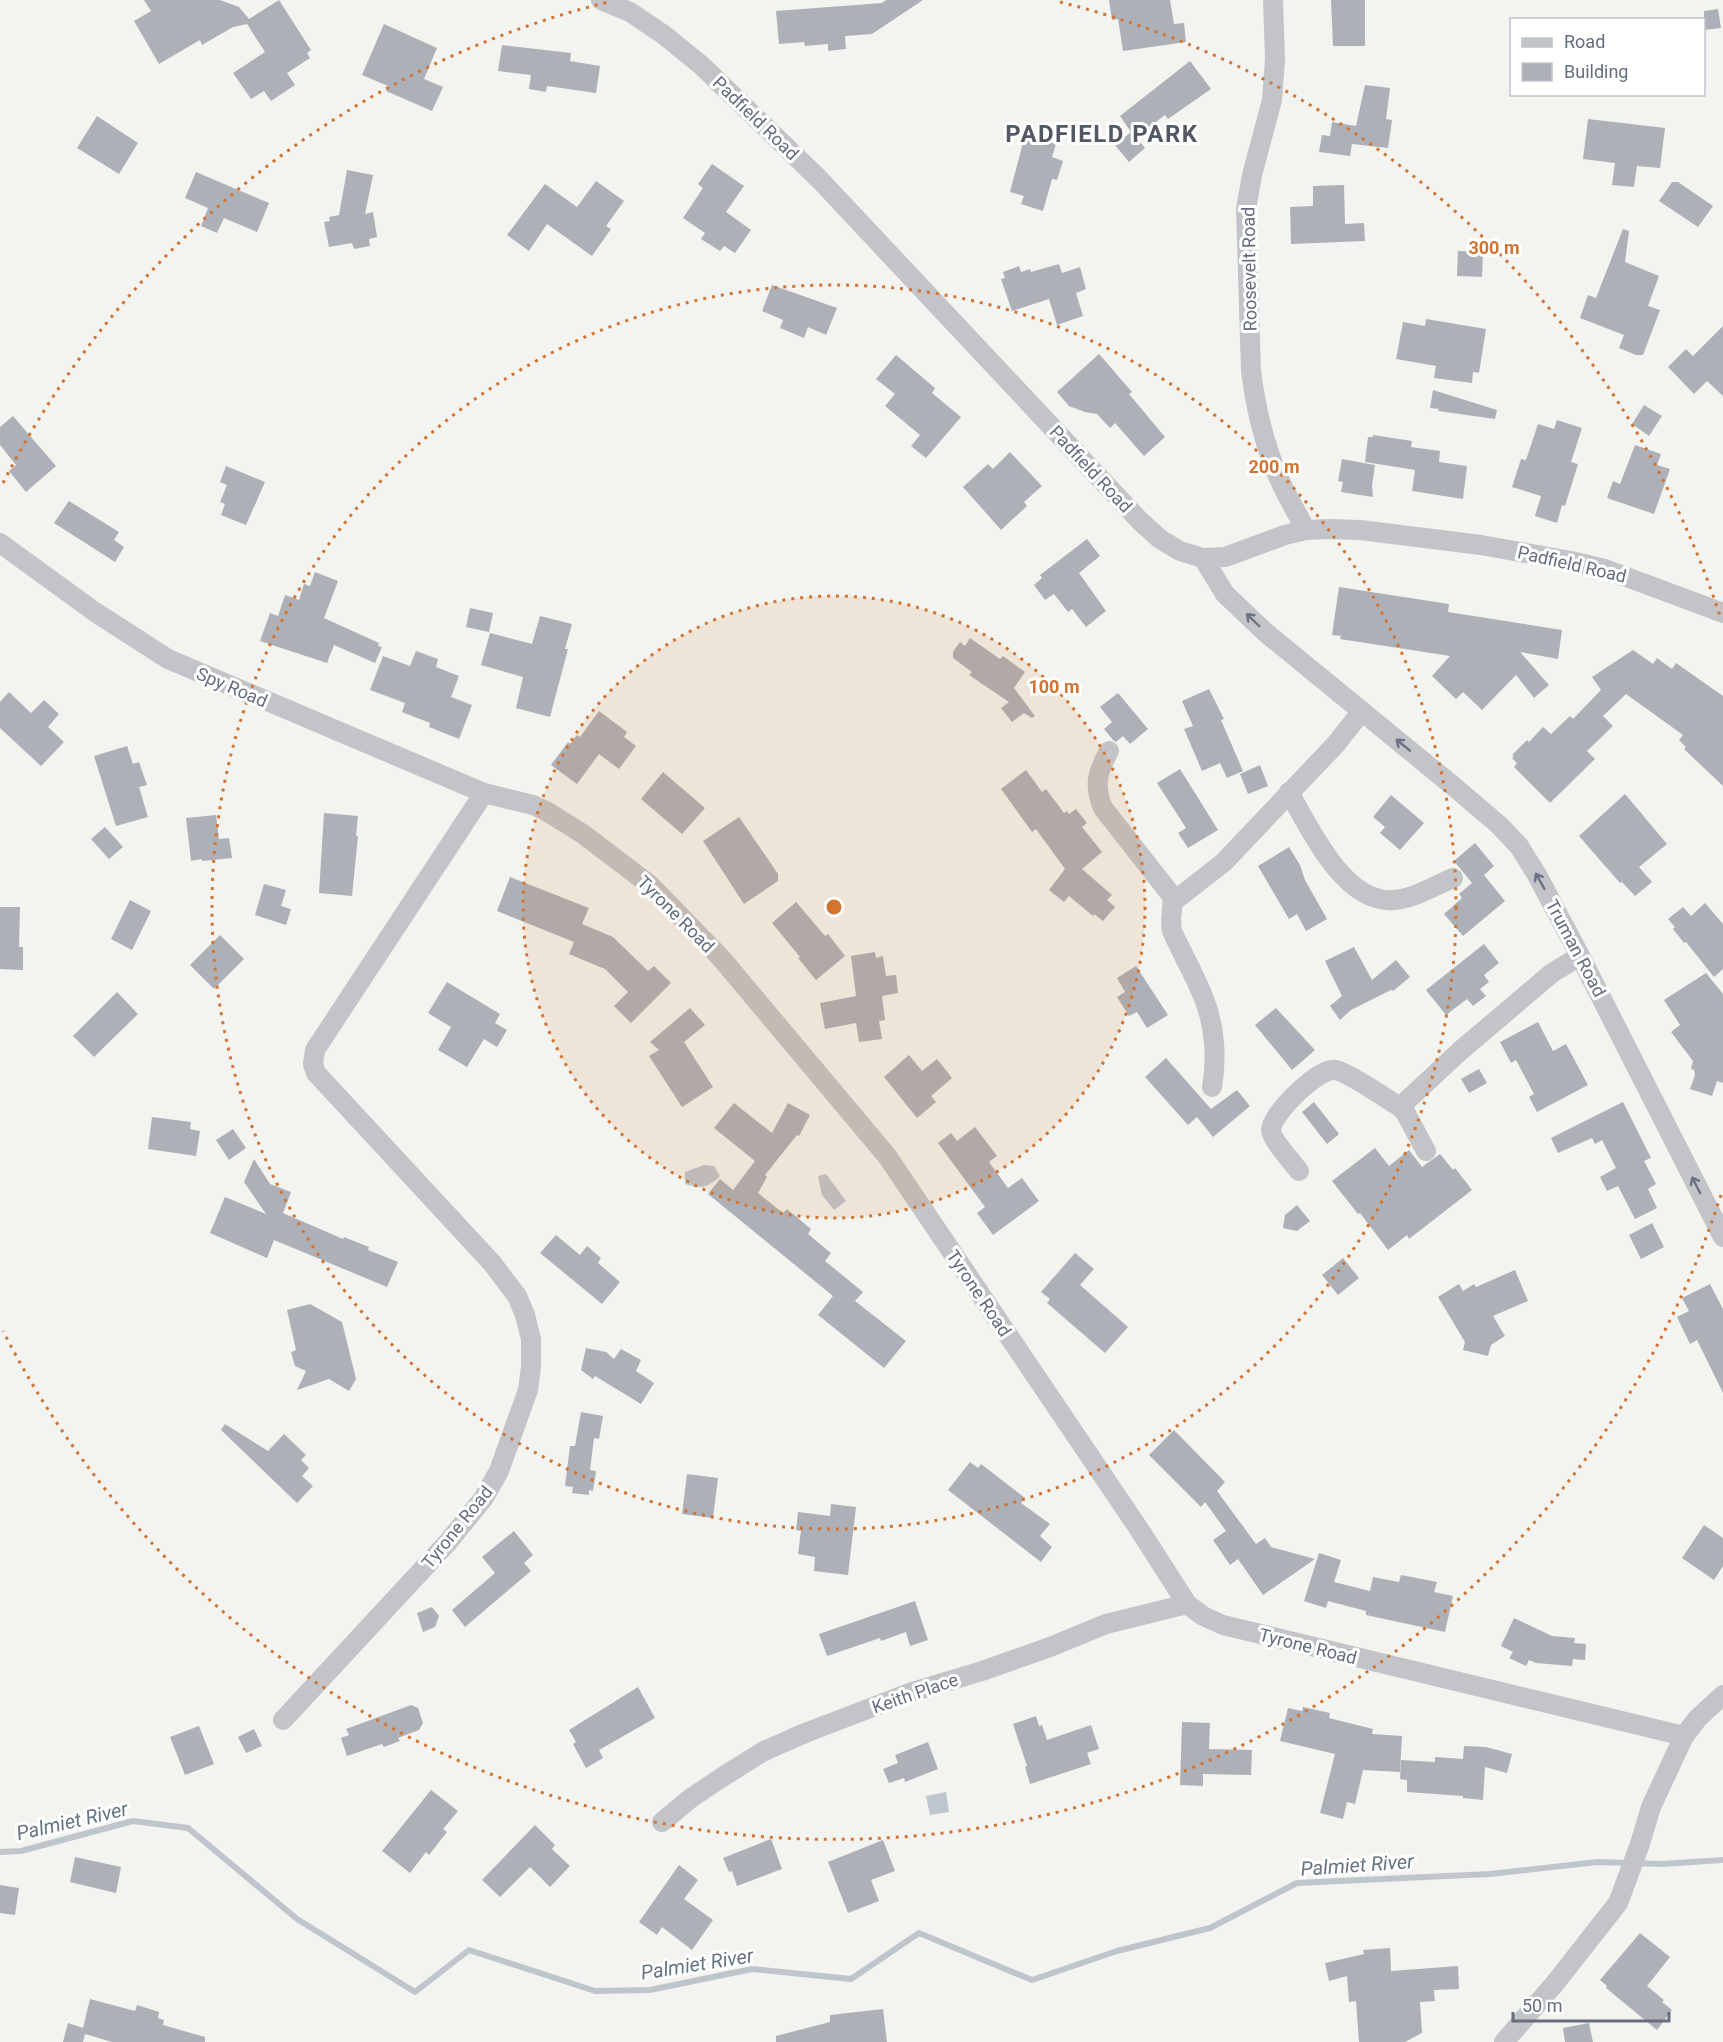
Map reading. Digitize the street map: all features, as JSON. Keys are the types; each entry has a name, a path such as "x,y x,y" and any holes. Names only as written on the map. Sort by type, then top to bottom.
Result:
{"street":[{"name":"Padfield Road","path":"602,0 649,23 701,65 820,180 1140,521 1160,539 1180,551 1203,558 1225,557 1260,543 1306,531 1360,530 1481,545 1571,561 1639,580 1723,613"},
{"name":"Roosevelt Road","path":"1273,0 1275,59 1272,100 1252,175 1246,209 1251,371 1254,394 1268,449 1282,485 1306,531"},
{"name":"Spy Road","path":"0,543 95,612 168,659 484,794"},
{"name":"Truman Road","path":"1203,558 1225,594 1265,632 1466,797 1519,846 1580,956 1723,1237"},
{"path":"1173,902 1224,862 1336,744 1362,711"},
{"path":"1109,751 1097,778 1098,797 1103,808 1168,889 1173,902 1170,917 1172,931 1205,1001 1210,1022 1215,1051 1212,1087"},
{"path":"1289,792 1318,844 1345,878 1365,894 1380,900 1402,899 1453,878"},
{"name":"Tyrone Road","path":"283,1720 448,1542 483,1499 499,1471 528,1390 531,1339 517,1296 492,1263 316,1073 313,1064 315,1050 484,794 533,805 583,834 650,885 721,958 887,1156 1139,1529 1187,1604 1203,1616 1223,1625 1684,1736"},
{"path":"1400,1107 1460,1051 1552,973 1580,956"},
{"path":"1299,1171 1271,1134 1272,1122 1293,1097 1323,1072 1335,1070 1400,1107 1426,1151"},
{"name":"Keith Place","path":"662,1822 691,1798 764,1751 805,1733 912,1692 1050,1647 1106,1624 1187,1604"},
{"path":"1503,2042 1556,1982 1618,1902 1651,1807 1684,1736 1698,1718 1723,1695"}],"shaded area":[{"path":"704,1165 714,1166 720,1176 704,1186 695,1187 685,1184 685,1172"},
{"path":"826,1174 846,1201 834,1210 822,1195 818,1176"},
{"path":"946,1792 949,1812 930,1815 926,1796"}],"building":[{"path":"144,0 220,0 239,7 249,19 279,0 311,50 307,53 310,58 287,73 295,85 271,101 264,91 251,99 233,73 265,52 247,24 233,27 202,45 200,40 159,64 134,21 151,11"},
{"path":"886,0 923,0 872,34 845,36 846,49 828,51 828,44 805,46 804,42 779,44 776,11 882,3"},
{"path":"1109,0 1170,0 1174,24 1184,23 1186,42 1123,51 1118,19 1112,20"},
{"path":"1331,0 1365,0 1365,46 1333,46"},
{"path":"1718,9 1721,28 1705,30 1704,11"},
{"path":"384,24 437,48 424,79 443,87 432,111 386,91 388,86 362,75"},
{"path":"502,45 571,53 570,61 600,66 596,93 547,86 546,92 529,89 531,75 498,71"},
{"path":"1190,61 1211,89 1168,119 1165,115 1136,137 1145,148 1129,162 1115,145 1131,132 1120,116"},
{"path":"1365,85 1390,88 1386,119 1392,120 1388,148 1352,144 1350,156 1319,152 1322,135 1330,136 1332,122 1356,126"},
{"path":"97,116 138,143 119,174 77,148"},
{"path":"1588,119 1665,128 1660,168 1637,166 1634,187 1612,185 1615,163 1583,159"},
{"path":"1025,135 1056,144 1052,157 1063,161 1057,180 1052,179 1043,211 1021,204 1024,196 1010,192"},
{"path":"712,164 744,186 726,212 751,230 735,253 724,246 720,251 701,239 705,233 683,218 703,188 698,184"},
{"path":"347,170 373,175 365,214 373,212 377,237 369,239 370,246 354,249 352,243 329,247 324,222 330,221 329,217 339,215"},
{"path":"196,172 269,203 257,232 224,218 217,233 201,226 208,208 185,198"},
{"path":"596,181 624,201 606,226 611,229 592,256 547,224 529,251 507,235 545,184 577,207"},
{"path":"1672,182 1678,182 1713,206 1698,227 1659,201"},
{"path":"1344,185 1345,224 1364,223 1365,241 1291,244 1290,207 1313,206 1313,186"},
{"path":"1623,229 1629,231 1625,262 1659,276 1648,306 1660,310 1643,355 1636,355 1619,348 1624,335 1580,318 1588,295 1596,298"},
{"path":"1458,251 1483,252 1482,277 1457,276"},
{"path":"1059,264 1062,273 1080,267 1086,289 1076,293 1083,316 1057,325 1049,299 1012,311 1001,279 1005,278 1003,272 1019,266 1021,272 1030,269 1031,272"},
{"path":"772,285 837,308 826,335 808,327 804,338 780,328 783,320 762,311"},
{"path":"1426,319 1486,329 1479,373 1473,372 1472,383 1434,378 1436,366 1396,359 1403,322 1425,326"},
{"path":"1723,326 1723,396 1707,381 1694,394 1668,367 1686,349 1693,356"},
{"path":"1099,354 1132,392 1129,394 1165,437 1144,456 1115,423 1110,428 1097,414 1069,406 1057,392"},
{"path":"896,355 935,388 932,393 961,417 926,458 911,446 920,435 885,406 895,394 876,379"},
{"path":"1433,390 1497,410 1495,419 1430,408"},
{"path":"1644,405 1662,416 1649,436 1632,424"},
{"path":"13,416 56,466 26,492 9,471 16,465 0,445 0,427"},
{"path":"1557,420 1582,428 1571,462 1578,464 1565,506 1562,505 1557,523 1535,516 1541,496 1512,487 1521,459 1526,460 1538,424 1554,429"},
{"path":"1373,435 1412,441 1411,447 1440,451 1439,462 1467,466 1463,499 1412,491 1415,470 1365,462 1368,437 1373,437"},
{"path":"1635,445 1661,454 1657,465 1670,469 1654,514 1607,498 1613,481 1620,484"},
{"path":"1010,452 1042,486 1024,502 1027,506 1001,530 963,487 988,464 993,469"},
{"path":"1342,459 1375,465 1373,497 1341,492 1343,482 1338,481"},
{"path":"226,466 265,482 246,525 221,515 225,504 220,502 227,485 220,482"},
{"path":"69,501 119,532 114,540 124,547 115,562 54,523"},
{"path":"1087,539 1100,556 1079,573 1106,611 1086,627 1072,609 1068,612 1054,594 1045,600 1034,585 1042,578 1040,575"},
{"path":"315,572 338,581 324,618 379,643 378,646 382,647 375,663 334,645 327,663 260,641 270,613 278,616 285,595 299,600 304,584 310,586"},
{"path":"1339,587 1449,604 1448,612 1562,630 1558,659 1520,652 1549,685 1534,698 1516,675 1482,710 1463,692 1456,699 1432,676 1450,656 1340,639 1341,636 1332,635"},
{"path":"470,608 493,613 489,632 466,627"},
{"path":"540,616 572,624 565,649 568,649 550,717 516,708 523,677 481,665 490,633 532,644"},
{"path":"970,638 1000,659 1003,656 1025,672 1014,688 1035,716 1032,718 1024,713 1012,722 1001,708 1009,702 969,675 972,672 953,658 953,652 960,642 965,646"},
{"path":"1633,650 1653,664 1657,658 1672,669 1676,663 1723,696 1723,786 1684,749 1686,747 1679,740 1683,735 1626,694 1603,716 1613,726 1587,751 1595,759 1550,803 1514,767 1517,763 1512,755 1543,727 1551,734 1570,716 1573,719 1601,690 1592,677"},
{"path":"416,651 438,659 436,667 459,676 451,697 472,705 459,739 429,727 430,723 402,712 405,703 370,690 383,656 410,666"},
{"path":"1209,689 1224,719 1221,720 1243,771 1227,778 1220,763 1202,771 1184,729 1193,726 1182,701"},
{"path":"9,692 31,713 44,700 59,714 48,727 64,742 41,766 0,728 0,702"},
{"path":"1118,693 1148,729 1130,744 1123,736 1116,742 1104,729 1112,722 1100,707"},
{"path":"599,711 627,732 624,737 636,746 619,769 599,754 577,784 551,765 568,742 570,744 577,735 580,737"},
{"path":"127,746 133,764 139,762 147,785 139,787 148,817 116,826 94,756"},
{"path":"1260,765 1268,786 1248,794 1240,774"},
{"path":"1180,769 1218,830 1188,848 1178,833 1186,828 1157,783"},
{"path":"1026,770 1042,792 1046,789 1064,813 1067,811 1069,814 1076,809 1087,823 1082,827 1102,852 1082,869 1112,895 1107,900 1115,907 1103,921 1094,914 1093,916 1069,896 1064,902 1049,890 1065,869 1036,829 1032,832 1001,789"},
{"path":"663,772 705,808 682,834 641,799"},
{"path":"1625,794 1667,844 1639,867 1652,882 1635,896 1622,882 1620,883 1579,836"},
{"path":"1391,795 1424,823 1400,850 1380,833 1385,827 1373,817"},
{"path":"324,813 358,816 352,896 319,893"},
{"path":"216,815 219,839 229,838 232,858 191,861 186,818"},
{"path":"739,817 778,874 778,881 744,904 703,841"},
{"path":"105,827 123,847 109,859 91,839"},
{"path":"1475,843 1494,866 1484,875 1505,901 1463,936 1444,914 1462,898 1459,894 1472,883 1454,861"},
{"path":"1289,847 1327,919 1306,931 1297,914 1289,919 1258,866"},
{"path":"510,877 589,908 582,924 613,937 648,971 654,966 671,983 631,1023 614,1006 628,992 605,969 569,954 574,942 497,911"},
{"path":"264,884 286,890 281,906 291,909 286,925 255,915"},
{"path":"130,900 151,911 132,950 111,939"},
{"path":"796,902 825,936 828,934 845,956 816,980 772,923"},
{"path":"1705,903 1723,924 1723,969 1714,977 1686,942 1684,943 1668,919 1683,907 1691,916"},
{"path":"0,907 20,907 19,947 23,947 23,970 0,969"},
{"path":"220,935 244,959 214,989 190,965"},
{"path":"1484,944 1499,963 1484,975 1489,982 1480,989 1486,996 1473,1006 1467,999 1446,1015 1426,990"},
{"path":"1354,947 1372,980 1396,960 1410,977 1393,991 1351,1010 1340,1020 1330,1006 1342,996 1325,961"},
{"path":"875,952 876,958 883,956 886,976 896,975 898,993 882,996 885,1020 879,1021 882,1039 859,1042 856,1023 825,1029 820,1003 856,996 851,956"},
{"path":"1136,966 1168,1015 1147,1028 1137,1012 1129,1016 1117,997 1125,992 1117,978"},
{"path":"1706,973 1723,994 1723,1083 1717,1081 1712,1096 1690,1089 1695,1075 1694,1070 1691,1069 1693,1061 1671,1032 1680,1025 1664,1000"},
{"path":"447,982 500,1014 495,1023 507,1030 497,1047 484,1039 467,1067 438,1050 451,1027 428,1013"},
{"path":"117,992 138,1014 94,1057 73,1036"},
{"path":"690,1008 705,1025 684,1042 713,1087 682,1107 649,1056 659,1050 650,1042"},
{"path":"1276,1008 1315,1050 1292,1070 1255,1025"},
{"path":"1538,1022 1553,1051 1566,1044 1588,1085 1537,1112 1529,1097 1534,1094 1516,1060 1511,1063 1500,1042"},
{"path":"909,1055 922,1071 937,1059 952,1078 931,1096 936,1102 917,1118 884,1077"},
{"path":"1166,1058 1211,1109 1237,1090 1250,1106 1213,1137 1197,1117 1188,1125 1145,1077"},
{"path":"1479,1069 1487,1083 1469,1093 1461,1079"},
{"path":"1314,1102 1339,1134 1327,1144 1302,1112"},
{"path":"1623,1102 1651,1158 1644,1161 1656,1184 1648,1189 1657,1208 1635,1219 1618,1186 1607,1191 1600,1177 1616,1168 1602,1140 1595,1144 1592,1138 1558,1153 1551,1138"},
{"path":"734,1103 772,1133 788,1103 810,1115 799,1136 797,1135 765,1175 767,1177 758,1193 783,1213 787,1209 811,1229 808,1234 831,1253 825,1261 863,1292 855,1301 906,1341 884,1368 818,1315 833,1296 708,1194 720,1179 733,1190 755,1161 714,1128"},
{"path":"152,1117 191,1122 190,1129 200,1131 196,1156 148,1149"},
{"path":"975,1127 997,1156 989,1162 1008,1188 1022,1178 1039,1201 993,1235 977,1213 985,1207 938,1143 951,1133 957,1141"},
{"path":"233,1129 246,1148 229,1160 216,1140"},
{"path":"1375,1148 1389,1166 1409,1150 1422,1167 1440,1154 1453,1170 1455,1168 1472,1190 1409,1239 1407,1235 1388,1250 1332,1181"},
{"path":"254,1159 270,1184 291,1192 283,1213 343,1239 344,1237 369,1247 368,1250 398,1262 387,1287 274,1240 267,1258 210,1233 225,1197 266,1214 244,1182"},
{"path":"1297,1205 1310,1221 1297,1231 1283,1228 1285,1215"},
{"path":"1652,1223 1664,1247 1641,1259 1629,1235"},
{"path":"556,1235 580,1255 587,1246 601,1258 598,1263 620,1282 602,1304 540,1253"},
{"path":"1075,1253 1094,1269 1080,1285 1128,1327 1105,1353 1047,1303 1050,1299 1041,1292"},
{"path":"1343,1258 1359,1278 1338,1295 1322,1275"},
{"path":"1515,1270 1528,1301 1493,1316 1505,1336 1491,1345 1488,1356 1463,1350 1465,1342 1438,1297 1459,1284 1463,1291 1474,1284 1476,1287"},
{"path":"1710,1284 1723,1309 1723,1393 1697,1340 1690,1344 1677,1317 1689,1311 1682,1298"},
{"path":"310,1304 342,1322 356,1379 349,1391 329,1379 297,1390 306,1371 295,1366 291,1352 296,1350 287,1310"},
{"path":"586,1348 606,1352 614,1359 621,1349 641,1360 636,1371 654,1383 641,1404 595,1376 593,1379 581,1370"},
{"path":"581,1412 603,1416 599,1439 594,1438 590,1470 596,1471 593,1491 589,1490 589,1495 572,1493 573,1487 565,1486 570,1446 575,1446"},
{"path":"225,1424 268,1451 284,1434 306,1455 301,1460 309,1468 302,1476 313,1486 297,1503 221,1430"},
{"path":"1174,1430 1225,1482 1217,1491 1256,1544 1265,1538 1271,1547 1315,1559 1263,1595 1238,1559 1230,1565 1213,1540 1226,1531 1205,1502 1201,1507 1149,1455"},
{"path":"970,1462 978,1468 981,1464 1025,1498 1021,1503 1050,1524 1040,1536 1052,1547 1041,1562 948,1490"},
{"path":"687,1474 718,1478 713,1518 682,1514"},
{"path":"831,1504 856,1507 848,1575 814,1571 815,1557 798,1554 801,1531 796,1530 798,1512 830,1516"},
{"path":"1704,1525 1723,1538 1723,1566 1714,1580 1682,1558"},
{"path":"514,1531 533,1555 524,1563 531,1571 465,1627 452,1610 495,1573 482,1557"},
{"path":"1319,1553 1341,1560 1334,1582 1370,1591 1373,1577 1399,1582 1401,1575 1437,1582 1434,1592 1453,1596 1445,1632 1366,1615 1366,1611 1328,1601 1326,1608 1304,1601"},
{"path":"915,1601 928,1640 910,1646 906,1632 881,1641 880,1638 827,1656 819,1634"},
{"path":"432,1607 439,1616 435,1627 423,1632 417,1613"},
{"path":"1514,1618 1552,1636 1575,1638 1574,1643 1586,1644 1585,1660 1573,1659 1572,1666 1536,1663 1529,1660 1526,1666 1509,1658 1513,1652 1501,1646"},
{"path":"638,1687 655,1718 599,1750 603,1758 586,1768 573,1744 576,1742 569,1730"},
{"path":"411,1705 418,1708 423,1723 419,1730 398,1738 400,1741 384,1747 382,1744 347,1756 341,1738 349,1735 346,1729"},
{"path":"1303,1707 1330,1713 1329,1718 1373,1729 1372,1734 1402,1736 1400,1772 1363,1770 1355,1804 1347,1802 1343,1819 1320,1813 1335,1754 1280,1741 1288,1708 1302,1711"},
{"path":"1036,1716 1047,1740 1091,1725 1099,1749 1087,1753 1091,1764 1030,1784 1025,1767 1027,1766 1013,1724"},
{"path":"1182,1722 1210,1723 1209,1749 1252,1750 1251,1775 1203,1774 1203,1786 1180,1785"},
{"path":"199,1726 214,1764 185,1775 170,1737"},
{"path":"254,1729 262,1746 246,1753 238,1737"},
{"path":"928,1742 938,1769 905,1782 904,1778 889,1783 883,1769 898,1763 895,1755"},
{"path":"1464,1746 1486,1747 1512,1754 1507,1773 1485,1767 1483,1800 1463,1798 1463,1796 1407,1792 1407,1780 1400,1779 1401,1760 1435,1762 1435,1757 1463,1759"},
{"path":"431,1790 458,1811 443,1829 447,1832 429,1855 426,1852 410,1873 382,1851"},
{"path":"535,1825 555,1845 552,1849 570,1866 550,1887 530,1867 500,1897 482,1880"},
{"path":"771,1839 782,1869 737,1886 732,1871 729,1872 723,1858"},
{"path":"883,1840 895,1871 871,1880 879,1901 848,1913 828,1862"},
{"path":"75,1857 121,1867 116,1893 70,1882"},
{"path":"679,1865 698,1880 684,1899 713,1920 692,1950 662,1927 657,1935 639,1922"},
{"path":"0,1885 19,1888 15,1915 0,1913"},
{"path":"1640,1933 1670,1957 1647,1986 1672,2010 1657,2030 1606,1988 1607,1986 1600,1980"},
{"path":"1390,1948 1391,1971 1458,1966 1459,1989 1434,1990 1435,2001 1420,2002 1422,2033 1405,2042 1359,2042 1356,2001 1349,2002 1347,1976 1329,1981 1325,1963 1364,1954 1363,1950"},
{"path":"90,1999 135,2011 137,2005 159,2012 158,2018 164,2020 163,2025 205,2037 205,2042 112,2042 85,2034 83,2042 63,2042 68,2023 83,2028"},
{"path":"883,2009 887,2042 776,2042 776,2036 830,2022 830,2015"},
{"path":"1589,2023 1593,2042 1565,2042 1563,2028"}],"waterway":[{"name":"Palmiet River","path":"0,1852 21,1851 133,1821 188,1828 297,1919 415,1992 469,1950 595,1991 650,1990 752,1969 851,1979 919,1933 1032,1980 1117,1951 1210,1928 1297,1883 1490,1874 1597,1862 1662,1864 1723,1860"}],"district":[{"name":"PADFIELD PARK","path":"1102,134"}]}
